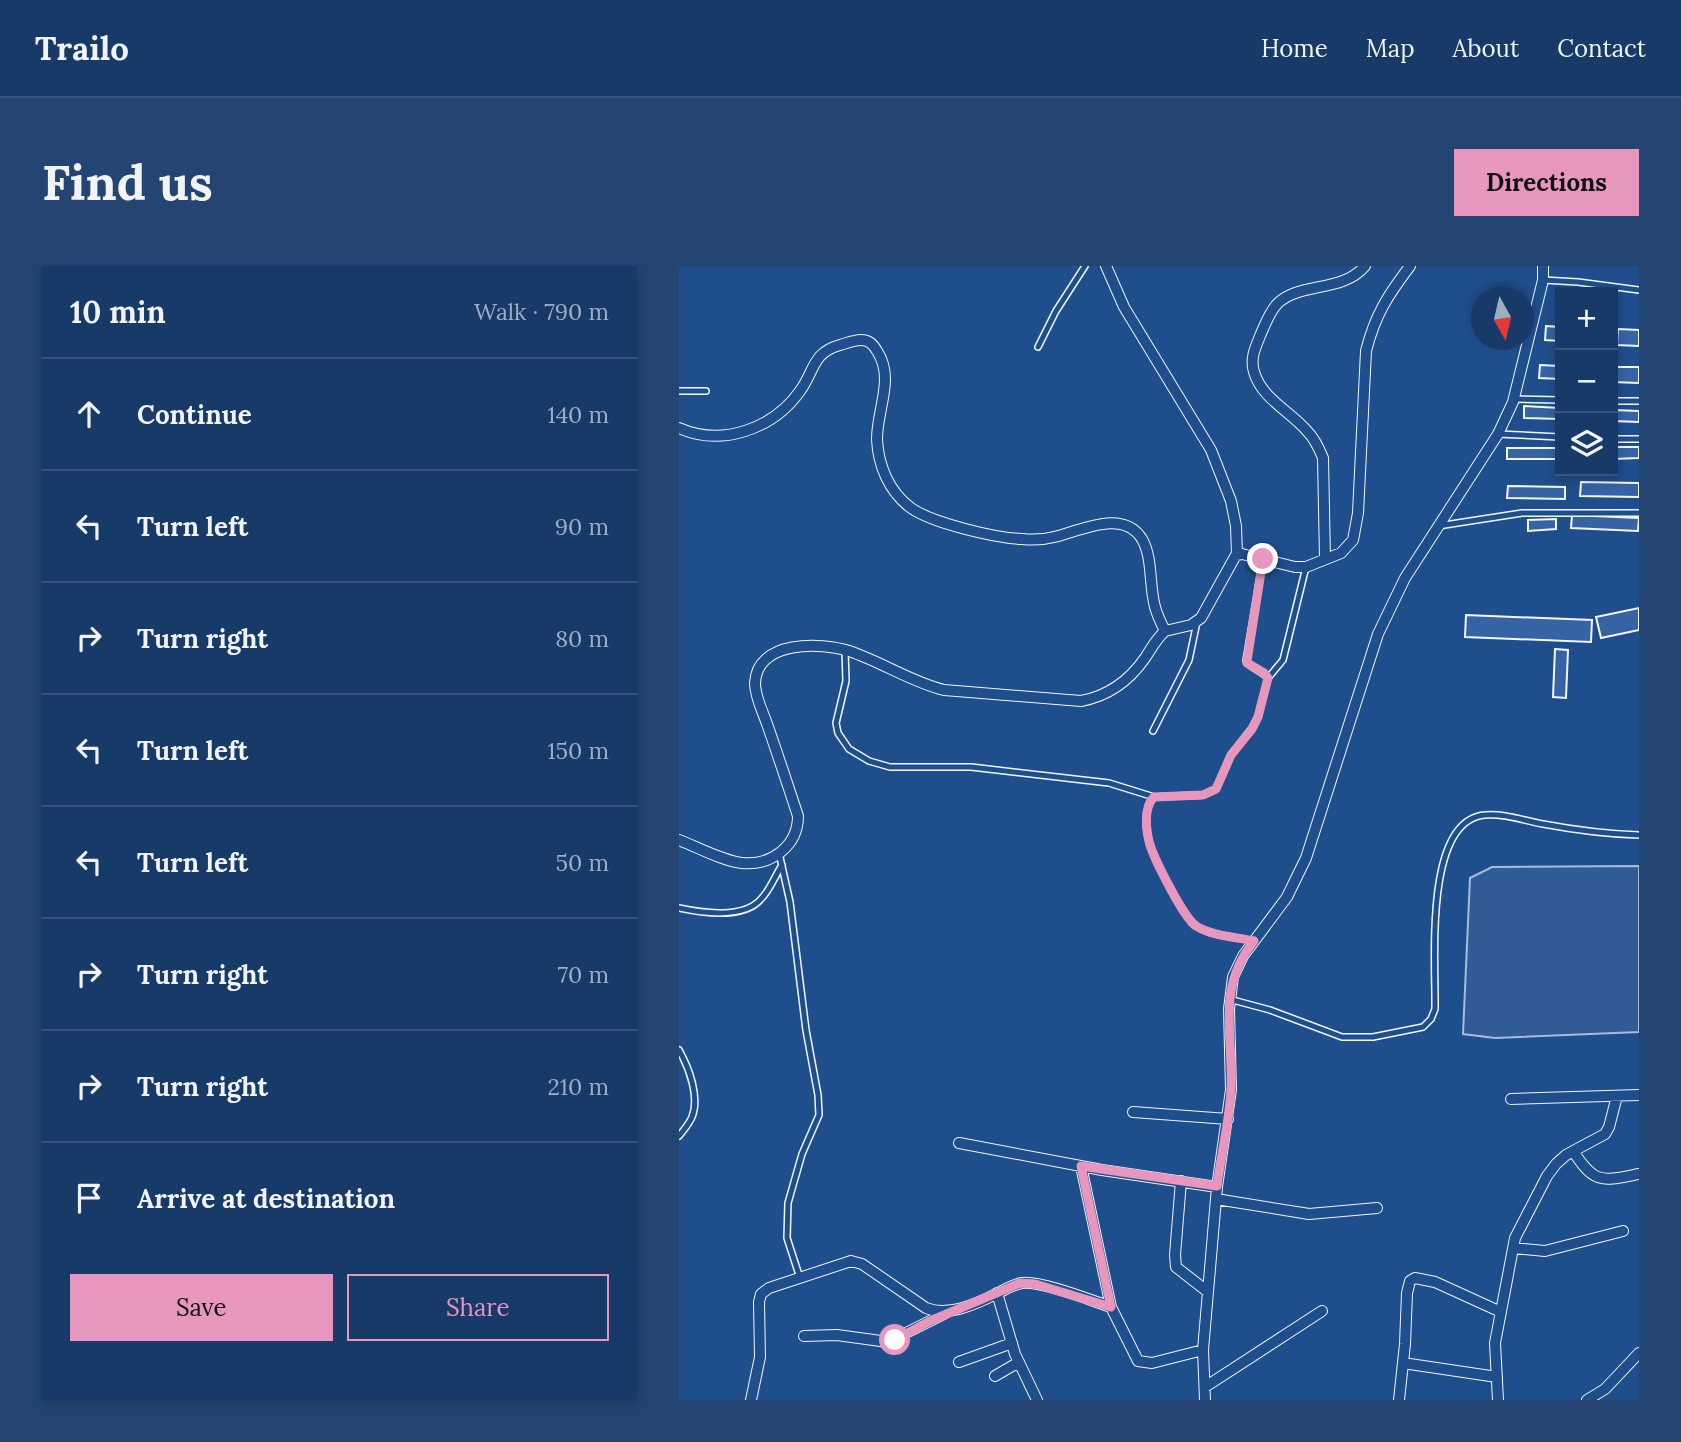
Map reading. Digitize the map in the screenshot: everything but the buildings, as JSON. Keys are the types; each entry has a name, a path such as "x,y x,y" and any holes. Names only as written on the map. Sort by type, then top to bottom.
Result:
{"street":[{"path":"1106,266 1124,307 1211,450 1231,501 1236,526 1237,554 1295,567 1306,567 1342,553 1353,540 1358,513 1366,351 1372,325 1384,301 1410,266"},
{"path":"1325,559 1323,458 1307,429 1279,406 1262,387 1254,372 1252,353 1269,315 1279,302 1294,294 1342,282 1365,266"},
{"path":"1205,1400 1203,1350 1217,1186 1228,1119 1231,1079 1229,999 1233,977 1243,956 1287,897 1306,858 1335,775 1378,634 1405,578 1498,434 1514,399 1543,280 1542,266"},
{"path":"679,428 709,437 727,436 754,427 776,415 801,390 813,365 824,351 863,340 872,344 884,361 886,375 877,439 886,479 898,497 921,515 974,531 1020,540 1047,539 1104,523 1133,530 1142,539 1147,552 1155,607 1165,631"},
{"path":"679,840 740,863 770,859 793,840 799,817 756,693 758,672 765,662 791,647 817,645 845,650 928,686 944,690 1081,701 1109,693 1131,676 1165,631 1197,622 1232,559 1243,554"},
{"path":"1511,1099 1639,1095"},
{"path":"1498,1400 1495,1343 1515,1238 1556,1164 1605,1134 1616,1096"},
{"path":"1133,1112 1228,1119"},
{"path":"959,1143 1081,1166 1217,1186"},
{"path":"1573,1152 1585,1170 1600,1178 1639,1174"},
{"path":"1081,1166 1111,1307 1132,1352 1141,1363 1152,1363 1203,1350"},
{"path":"1181,1181 1176,1267 1208,1292"},
{"path":"1216,1199 1309,1214 1377,1208"},
{"path":"1513,1248 1545,1251 1623,1231"},
{"path":"751,1400 760,1357 759,1302 761,1294 769,1288 851,1261 862,1264 926,1308 948,1313"},
{"path":"1399,1400 1410,1281 1415,1278 1435,1282 1501,1312"},
{"path":"804,1336 837,1335 888,1342 1008,1287 1028,1283 1111,1307"},
{"path":"997,1293 1011,1342 1037,1400"},
{"path":"1205,1387 1322,1311"},
{"path":"959,1362 1011,1342"},
{"path":"1587,1400 1605,1389 1639,1353"},
{"path":"995,1376 1019,1362"},
{"path":"1403,1363 1497,1377"}],"lane":[{"path":"1038,347 1056,311 1085,266"},
{"path":"1543,280 1639,290"},
{"path":"679,391 706,391"},
{"path":"1514,399 1555,400"},
{"path":"1618,401 1639,401"},
{"path":"1498,434 1555,437"},
{"path":"1618,439 1639,439"},
{"path":"1438,526 1522,513 1639,513"},
{"path":"1263,559 1247,663 1268,678"},
{"path":"845,650 846,681 836,723 842,738 858,756 890,766 971,766 1109,783 1154,797 1203,795 1216,789 1231,755 1258,717 1268,678 1283,660 1306,567"},
{"path":"1153,731 1189,660 1197,622"},
{"path":"1154,797 1147,813 1151,846 1186,917 1205,931 1254,941"},
{"path":"1229,999 1270,1010 1342,1037 1374,1037 1423,1027 1431,1019 1435,1009 1437,893 1440,872 1451,841 1465,824 1472,818 1484,815 1574,830 1639,835"},
{"path":"779,853 790,902 819,1115 789,1195 787,1238 800,1278"},
{"path":"679,908 720,914 751,906 763,898 782,865"},
{"path":"679,1050 685,1060 695,1104 692,1118 679,1136"}],"shaded area":[{"path":"1639,866 1639,1032 1495,1038 1463,1034 1470,878 1492,867"}],"route":[{"path":"895,1340 930,1321 1020,1283 1035,1284 1111,1307 1081,1166 1217,1186 1231,1090 1230,993 1233,977 1254,941 1205,931 1186,917 1151,846 1147,813 1148,805 1154,797 1203,795 1216,789 1231,755 1258,717 1268,678 1247,663 1247,654 1263,559"}]}
